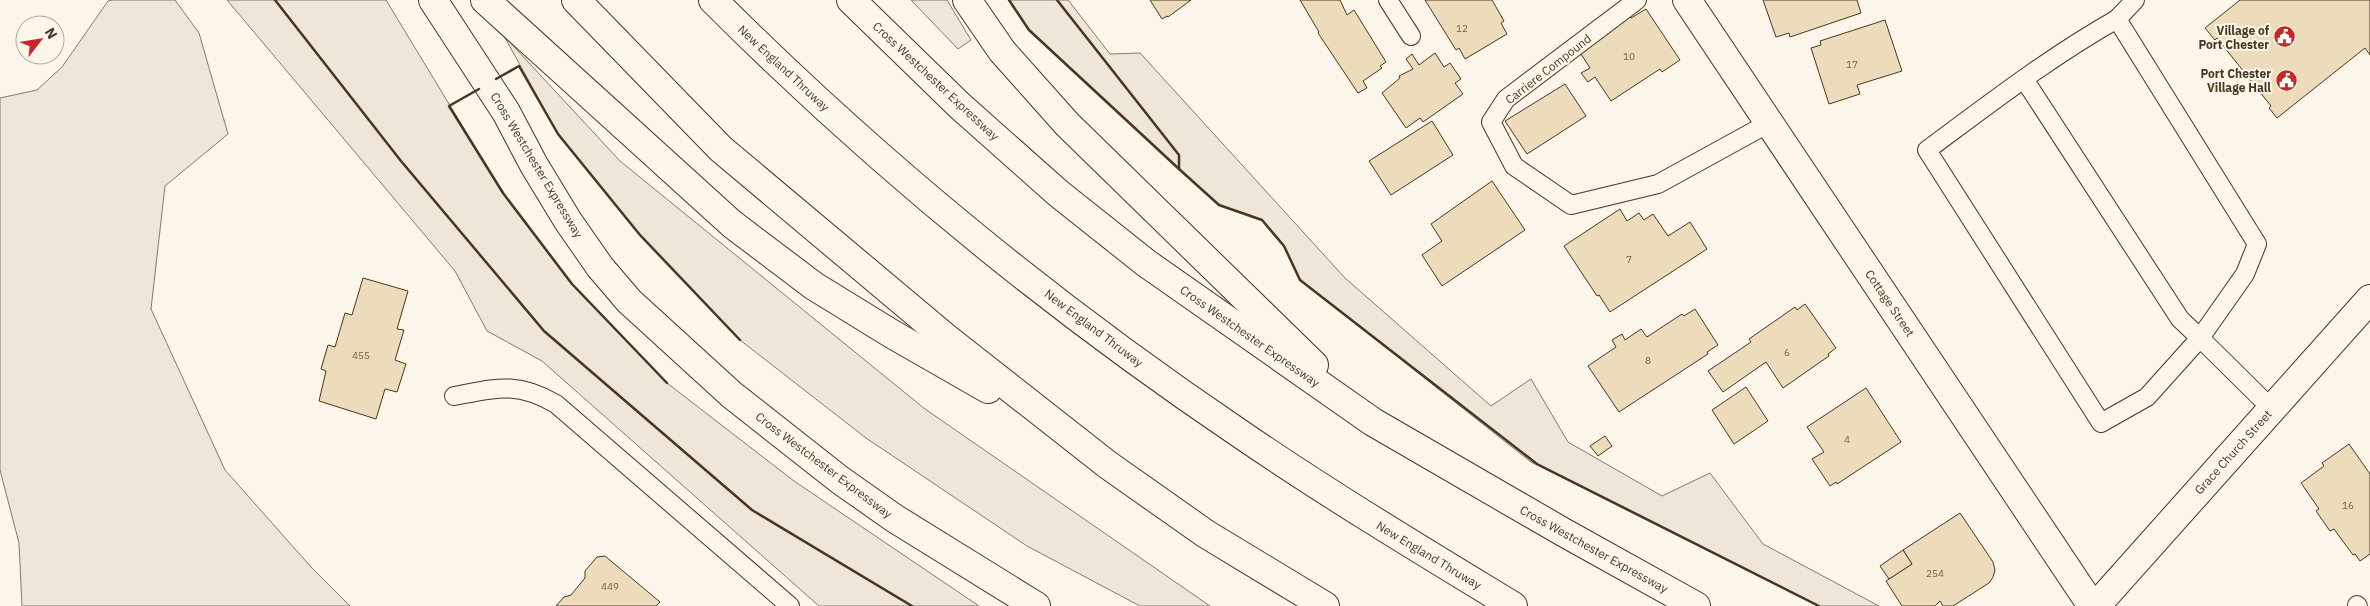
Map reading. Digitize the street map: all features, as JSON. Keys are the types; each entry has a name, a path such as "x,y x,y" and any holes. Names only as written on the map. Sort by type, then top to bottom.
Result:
{"main road":[{"name":"Cross Westchester Expressway","path":"433,0 506,112 563,213 600,267 629,300 673,344 781,436 894,518 1036,606"},
{"path":"485,0 732,224 814,286 892,334 1068,434"},
{"path":"576,0 721,149 945,337 1068,434 1206,534 1325,606"},
{"name":"New England Thruway","path":"713,0 772,58 882,160 1023,276 1238,433 1366,516 1513,606"},
{"name":"Cross Westchester Expressway","path":"851,0 959,105 1073,204 1146,263 1373,422 1563,532 1696,606"},
{"path":"967,0 1002,51 1067,124 1373,422"},
{"name":"Cottage Street","path":"1687,0 2092,606"},
{"name":"Grace Church Street","path":"2096,606 2370,299"}],"lane":[{"path":"1388,0 1411,36"},
{"name":"Carriere Compound","path":"1637,0 1506,99 1491,122 1514,166 1571,205 1658,184 1769,123"},
{"path":"2123,0 2117,19 2257,244 2245,274 2200,338 2147,397 2101,423 1927,150 2080,40 2117,19 2135,0"},
{"path":"2024,79 2180,319 2272,409"},
{"path":"454,396 493,388 514,388 537,393 556,404 790,606"}],"shaded area":[{"path":"175,0 199,33 228,134 165,186 151,309 225,470 311,567 350,606 22,606 19,543 0,470 0,98 37,90 65,65 108,1"},
{"path":"227,0 386,0 503,193 572,284 667,383 794,481 979,606 819,606 542,361 487,331 455,271"},
{"path":"911,0 947,0 971,40 958,49"},
{"path":"1009,0 1068,0 1110,54 1140,53 1345,278 1491,406 1531,379 1568,442 1662,496 1710,473 1763,544 1879,606 1819,606 1531,462 1300,280 1284,246 1262,220 1219,205 1029,30"},
{"path":"504,36 620,161 925,409 1210,606 1140,606 1027,546 866,438 740,340 640,235 558,134"}],"building":[{"path":"1150,0 1191,0 1168,17 1162,19"},
{"path":"1300,0 1340,0 1347,15 1354,10 1386,62 1380,66 1382,68 1363,81 1367,88 1358,93 1318,33"},
{"path":"1425,0 1492,0 1504,21 1501,23 1507,34 1465,59 1459,48 1456,50"},
{"path":"1763,0 1857,0 1861,13 1790,37 1789,33 1776,37"},
{"name":"Port Chester Village Hall","path":"2240,0 2370,0 2370,55 2365,48 2277,118 2269,108 2271,106 2217,38 2215,40 2205,28"},
{"path":"1646,9 1680,60 1662,72 1660,69 1611,101 1595,77 1588,82 1581,73 1590,68 1579,51 1630,17"},
{"path":"1885,20 1902,71 1857,85 1860,94 1829,104 1811,48 1821,45 1820,41"},
{"path":"1435,53 1444,67 1450,63 1461,79 1455,83 1463,94 1423,122 1420,118 1406,128 1382,93 1400,78 1399,76 1413,69 1406,59 1412,54 1419,65"},
{"path":"1565,84 1586,116 1527,154 1505,121"},
{"path":"1432,121 1453,155 1391,195 1369,161"},
{"path":"1492,181 1525,230 1442,286 1422,255 1442,241 1431,224"},
{"path":"1620,209 1627,221 1639,213 1644,220 1653,214 1668,236 1690,222 1707,249 1610,312 1599,295 1597,296 1564,246"},
{"path":"363,278 408,291 397,329 404,330 395,360 406,364 397,392 385,389 376,419 319,401 326,371 321,369 328,345 335,347 345,313 352,315"},
{"path":"1805,304 1836,348 1828,354 1829,356 1783,388 1766,362 1723,392 1708,371 1751,342 1749,339 1795,307 1797,310"},
{"path":"1695,309 1718,345 1707,352 1708,354 1619,412 1588,366 1616,347 1612,340 1622,334 1625,340 1641,329 1647,337 1682,314 1684,316"},
{"path":"1746,387 1768,421 1734,444 1712,410"},
{"path":"1866,388 1901,442 1837,484 1836,482 1830,486 1812,459 1824,452 1807,427"},
{"path":"1605,436 1612,446 1598,456 1590,446"},
{"path":"2349,444 2370,474 2370,554 2360,561 2355,554 2353,555 2334,529 2330,531 2316,511 2319,509 2301,483 2324,466 2322,463"},
{"path":"1960,513 1993,562 1995,570 1993,577 1989,583 1953,606 1943,606 1940,601 1935,606 1902,606 1886,581 1912,564 1903,550"},
{"path":"1903,550 1912,564 1889,579 1880,566"},
{"path":"605,556 660,602 656,606 556,606 564,597 571,595 585,578 585,571 597,557"}],"wall":[{"path":"275,0 401,161 544,331 752,510 912,606"},
{"path":"1009,0 1029,30 1179,169"},
{"path":"1057,0 1179,155 1179,169 1219,205 1262,220 1284,246 1300,280 1537,464 1819,606"},
{"path":"496,79 519,66 558,134 640,235 740,340"},
{"path":"479,89 449,106 503,193 572,284 667,383"}],"place":[{"name":"Village of Port Chester","path":"2285,37"},
{"name":"Port Chester Village Hall","path":"2287,80"}]}
